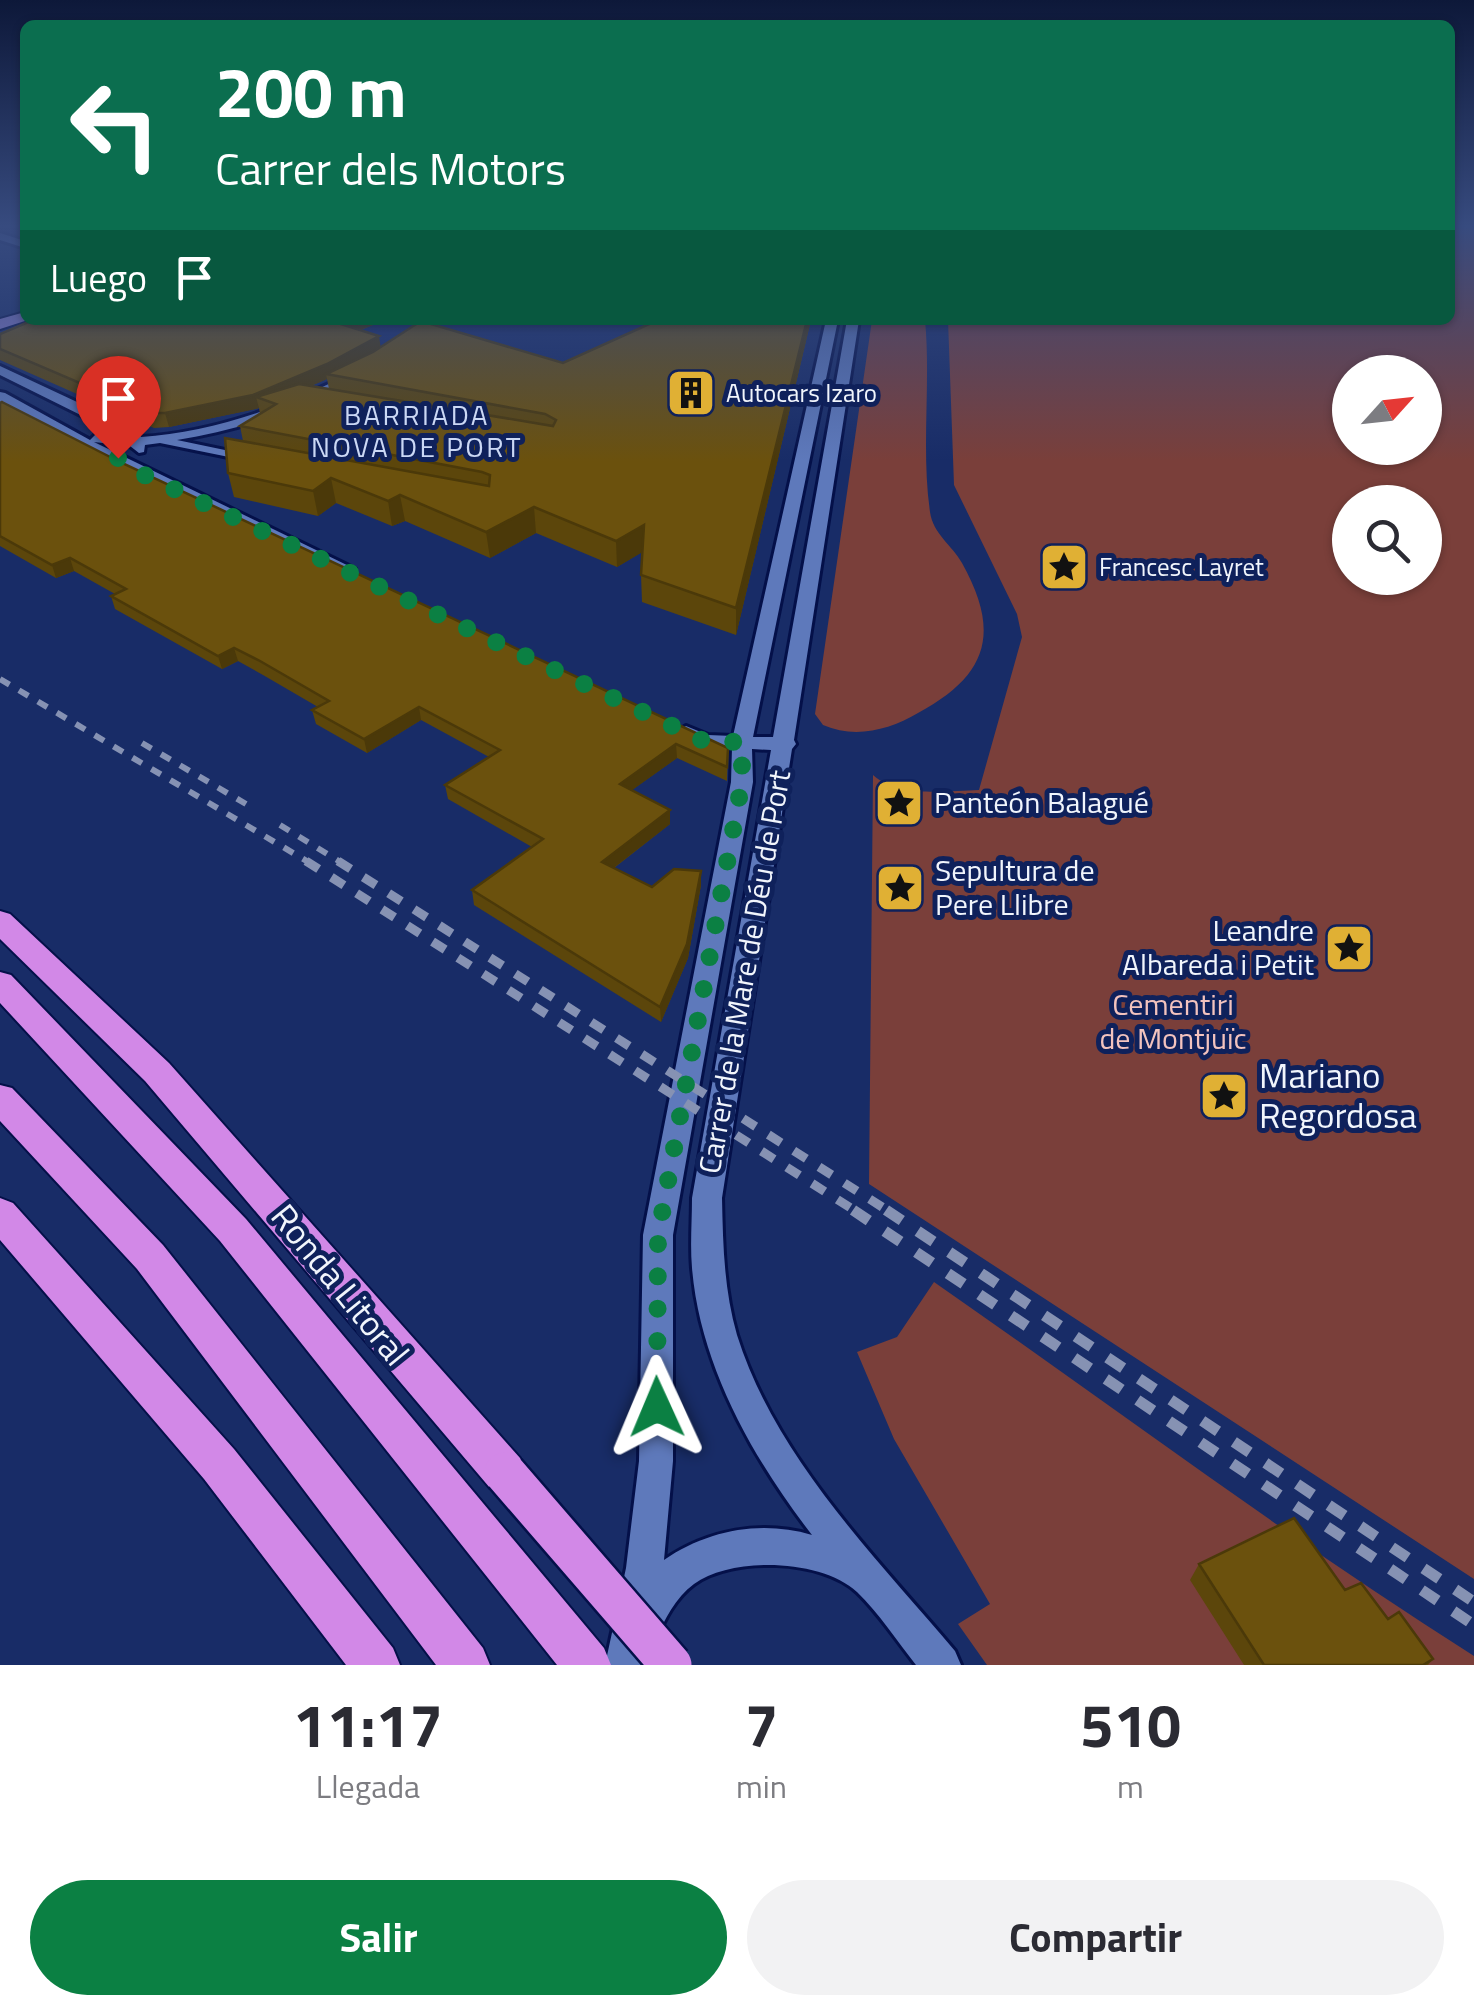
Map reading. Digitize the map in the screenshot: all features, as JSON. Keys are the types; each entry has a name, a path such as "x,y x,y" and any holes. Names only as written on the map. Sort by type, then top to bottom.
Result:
{"highway":[{"path":"0,921 156,1072 672,1665"},
{"name":"Ronda Litoral","path":"0,983 233,1230 587,1665"},
{"path":"0,1098 150,1257 460,1658"},
{"path":"0,1214 218,1464 376,1665"}],"main road":[{"path":"0,336 33,325"}],"street":[{"name":"Carrer de la Mare de Déu de Port","path":"626,1665 645,1568 656,1461 658,1235 742,782 742,742 831,325"},
{"name":"Carrer de la Mare de Déu de Port","path":"852,325 786,744 774,784 706,1198 705,1266 711,1306 741,1397 796,1486 941,1665"},
{"path":"0,370 132,433 140,443 141,464 153,477"},
{"path":"164,442 299,399 363,372"},
{"path":"4,399 50,395"},
{"path":"4,399 153,477 361,577"},
{"path":"299,399 327,404"},
{"path":"73,435 87,434 108,444 164,442 275,464"},
{"path":"669,724 704,741 786,744"},
{"name":"Carrer de la Mare de Déu de Port","path":"626,1665 644,1619 657,1599 699,1560 727,1548 755,1544 816,1551 874,1582"}],"green space":[{"name":"Cementiri de Montjuïc","path":"1455,306 1474,306 1474,1579 869,1184 873,775 909,790 979,790 1022,637 1017,614 954,485 948,325 1455,325"},
{"path":"871,325 925,325 930,512 935,527 958,557 974,588 984,631 981,650 973,667 942,699 895,724 872,731 847,731 823,725 815,714"},
{"path":"934,1282 1269,1519 1474,1656 1474,1665 987,1665 958,1624 990,1604 894,1439 857,1352 897,1337"}],"building":[{"path":"21,325 344,325 379,336 327,364 253,395 150,413 0,349 0,334"},
{"path":"415,325 435,325 563,363 647,325 806,325 736,608 641,575 644,525 616,541 534,507 486,532 400,495 388,501 331,478 313,491 228,473 225,438 489,486 490,475 482,472 240,426 276,404 256,397 299,384 553,426 556,420 545,414 326,374 373,352"},
{"path":"2,402 122,463 728,748 727,767 676,744 620,784 670,810 602,862 652,887 674,869 701,871 687,944 660,1007 472,890 543,839 445,785 500,750 419,707 364,739 312,710 329,701 260,661 234,648 218,656 111,596 126,589 70,558 52,565 0,536"},
{"path":"1294,1518 1345,1590 1361,1583 1388,1619 1399,1612 1433,1659 1423,1665 1264,1665 1199,1564"}],"railway":[{"path":"0,679 310,863"},
{"path":"142,743 246,804"},
{"path":"280,825 342,863"},
{"path":"306,861 857,1212"},
{"path":"338,861 890,1212"},
{"path":"853,1210 1474,1625"},
{"path":"886,1210 1474,1602"}],"place":[{"name":"Autocars Izaro","path":"691,393"},
{"name":"Francesc Layret","path":"1064,567"},
{"name":"Panteón Balagué","path":"899,803"},
{"name":"Sepultura de Pere Llibre","path":"900,888"},
{"name":"Leandre Albareda i Petit","path":"1349,948"},
{"name":"Mariano Regordosa","path":"1224,1096"}],"district":[{"name":"BARRIADA NOVA DE PORT","path":"417,431"}],"route":[{"path":"118,458 132,469 704,741 742,742 742,782 658,1235 657,1407"}]}
